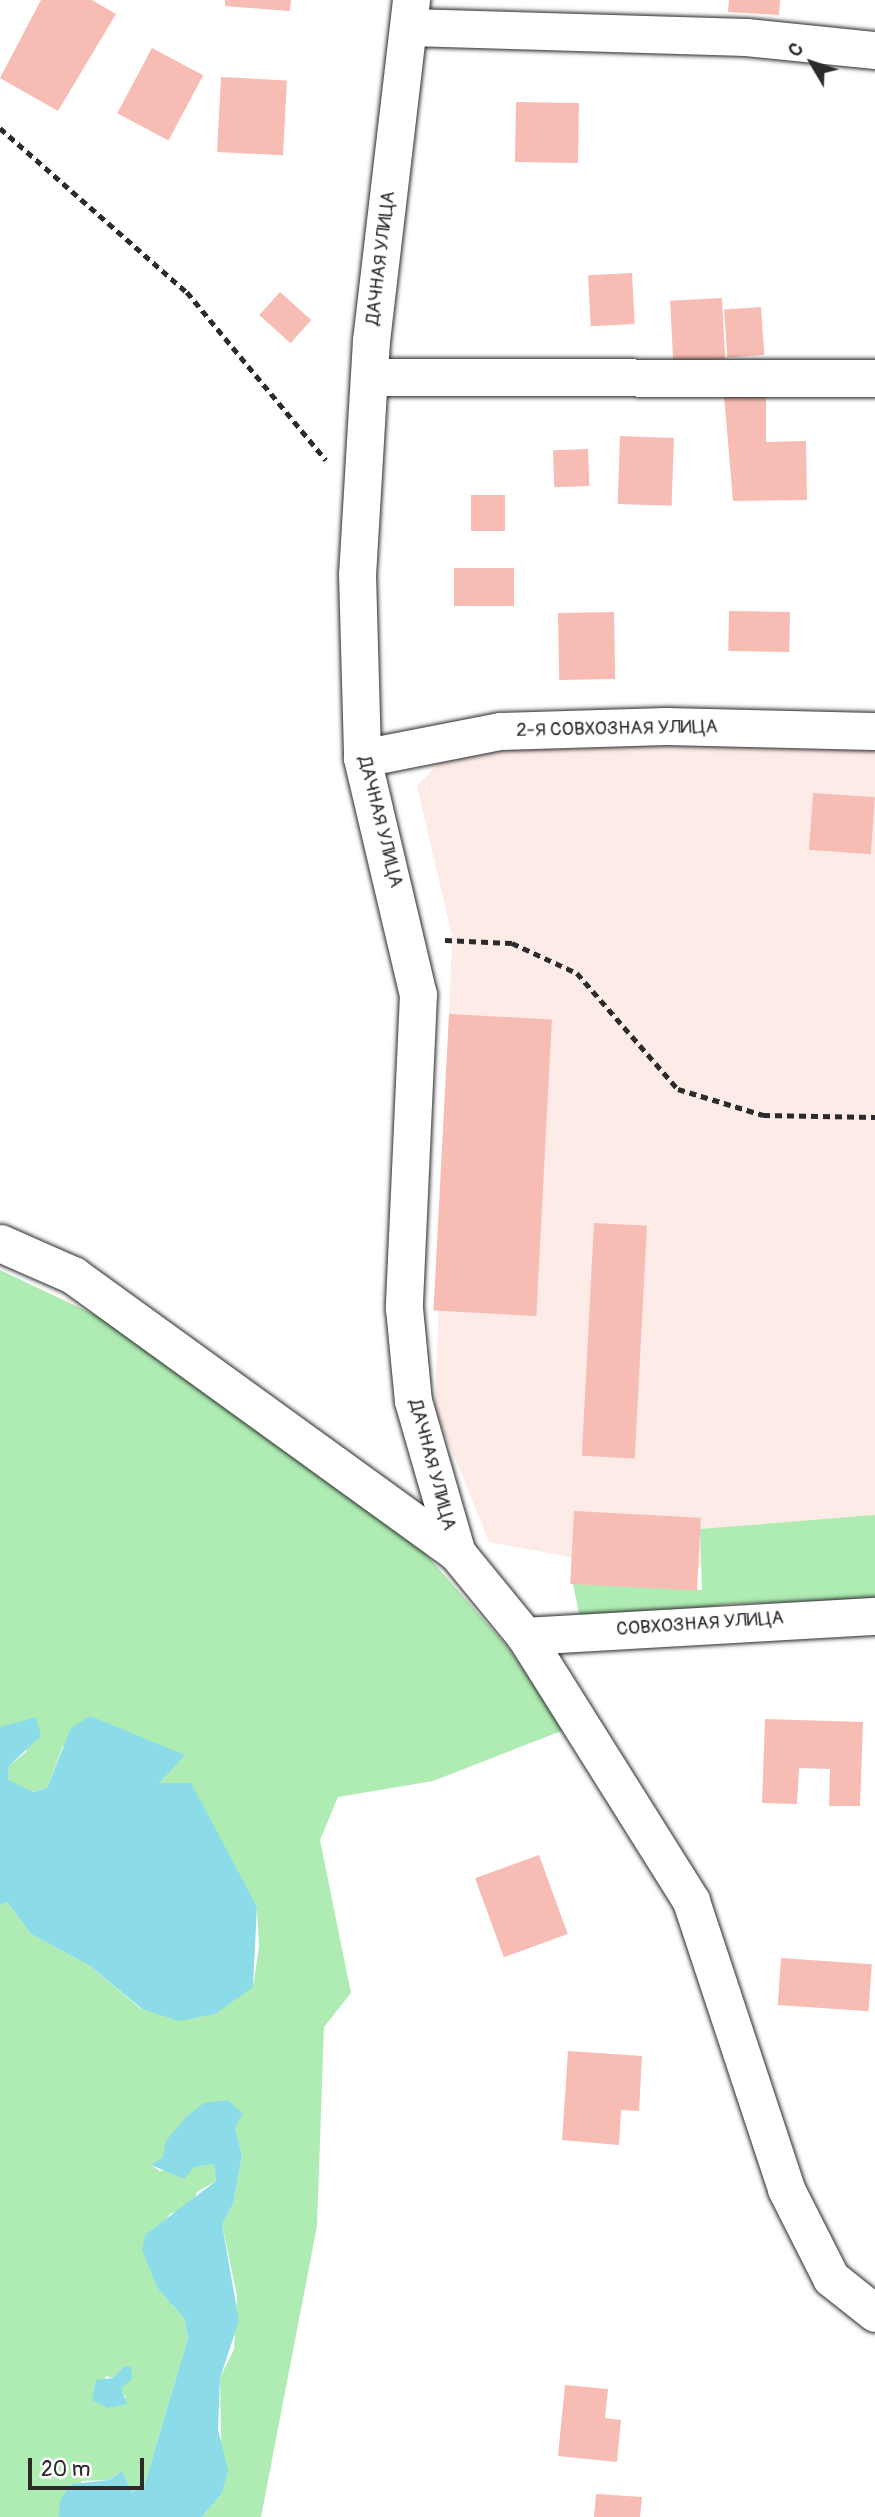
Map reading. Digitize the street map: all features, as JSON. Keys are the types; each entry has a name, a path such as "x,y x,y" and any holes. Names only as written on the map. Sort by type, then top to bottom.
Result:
{"street":[{"path":"410,13 746,37 875,50"},
{"name":"ДАЧНАЯ УЛИЦА","path":"410,13 370,377 358,574 362,758 409,939 418,994 404,1308 413,1401 457,1553"},
{"path":"370,377 875,378"},
{"name":"2-Я СОВХОЗНАЯ УЛИЦА","path":"362,758 500,731 666,726 875,731"},
{"path":"0,1243 73,1275 457,1553 525,1636 691,1902 786,2189 831,2278 875,2312"},
{"name":"СОВХОЗНАЯ УЛИЦА","path":"525,1636 875,1616"}],"path":[{"path":"0,128 187,292 363,503"},
{"path":"409,939 512,943 577,973 678,1089 763,1115 875,1117"}],"shaded area":[{"path":"459,743 875,748 875,1549 650,1572 489,1542 435,1409 452,936 417,786"}],"green space":[{"path":"0,1270 114,1324 410,1536 510,1650 564,1730 433,1781 338,1797 320,1840 351,1993 324,2027 317,2226 261,2517 202,2517 222,2493 220,2378 234,2349 237,2296 222,2224 233,2204 242,2156 235,2127 167,2141 164,2157 151,2165 160,2171 214,2164 216,2181 197,2192 192,2205 170,2214 143,2250 158,2289 184,2318 188,2338 144,2486 132,2492 122,2471 109,2480 82,2481 59,2517 0,2517 0,1905 7,1902 31,1934 90,1966 141,2009 253,1987 259,1947 257,1907 166,1785 158,1783 184,1755 63,1746 47,1788 33,1792 8,1781 9,1766 27,1751 0,1727","holes":["124,2366 120,2388 126,2398 99,2399 106,2376 113,2378"]},
{"path":"875,1515 875,1599 730,1604 581,1623 573,1584 702,1590 700,1529"}],"water":[{"path":"90,1716 185,1755 159,1783 191,1783 257,1907 253,1987 215,2014 179,2021 142,2009 90,1966 31,1934 7,1902 0,1905 0,1727 36,1717 41,1736 9,1766 8,1780 33,1792 47,1788 71,1728"},
{"path":"228,2100 243,2114 235,2127 242,2156 233,2204 222,2224 239,2321 220,2378 218,2429 228,2471 222,2493 202,2517 59,2517 60,2500 72,2484 109,2480 122,2471 132,2492 144,2486 188,2338 184,2318 158,2289 142,2250 145,2235 216,2181 214,2164 194,2167 184,2179 151,2165 163,2157 166,2141 187,2116 204,2103"},
{"path":"124,2366 131,2367 132,2379 121,2388 127,2404 108,2408 92,2400 96,2380 113,2378"}],"building":[{"path":"41,0 92,0 116,14 58,111 0,78"},
{"path":"225,0 291,0 290,11 225,6"},
{"path":"729,0 780,0 779,15 728,12"},
{"path":"152,48 203,75 168,141 117,113"},
{"path":"221,77 287,80 283,155 217,152"},
{"path":"516,102 579,103 578,163 515,162"},
{"path":"632,273 635,324 591,326 588,275"},
{"path":"280,292 311,320 290,343 259,315"},
{"path":"722,298 725,359 673,362 670,301"},
{"path":"761,307 764,355 727,357 724,310"},
{"path":"724,395 766,395 766,442 806,441 807,500 733,501"},
{"path":"620,436 674,438 672,506 618,504"},
{"path":"588,449 589,486 554,487 553,450"},
{"path":"471,495 505,495 505,531 471,531"},
{"path":"454,568 514,568 514,606 454,606"},
{"path":"729,611 790,612 789,652 728,651"},
{"path":"614,612 615,679 559,680 558,613"},
{"path":"813,793 875,797 871,854 809,850"},
{"path":"449,1014 552,1019 536,1316 433,1311"},
{"path":"594,1223 647,1226 635,1458 582,1456"},
{"path":"574,1511 701,1518 697,1591 570,1584"},
{"path":"765,1719 863,1722 860,1806 829,1806 830,1769 799,1768 797,1804 762,1803"},
{"path":"539,1855 568,1934 504,1957 475,1878"},
{"path":"781,1958 872,1964 868,2011 778,2005"},
{"path":"568,2051 642,2056 639,2111 621,2110 619,2145 562,2140"},
{"path":"565,2385 608,2389 605,2418 621,2420 617,2462 558,2456"},
{"path":"596,2494 642,2497 640,2517 594,2517"}]}
